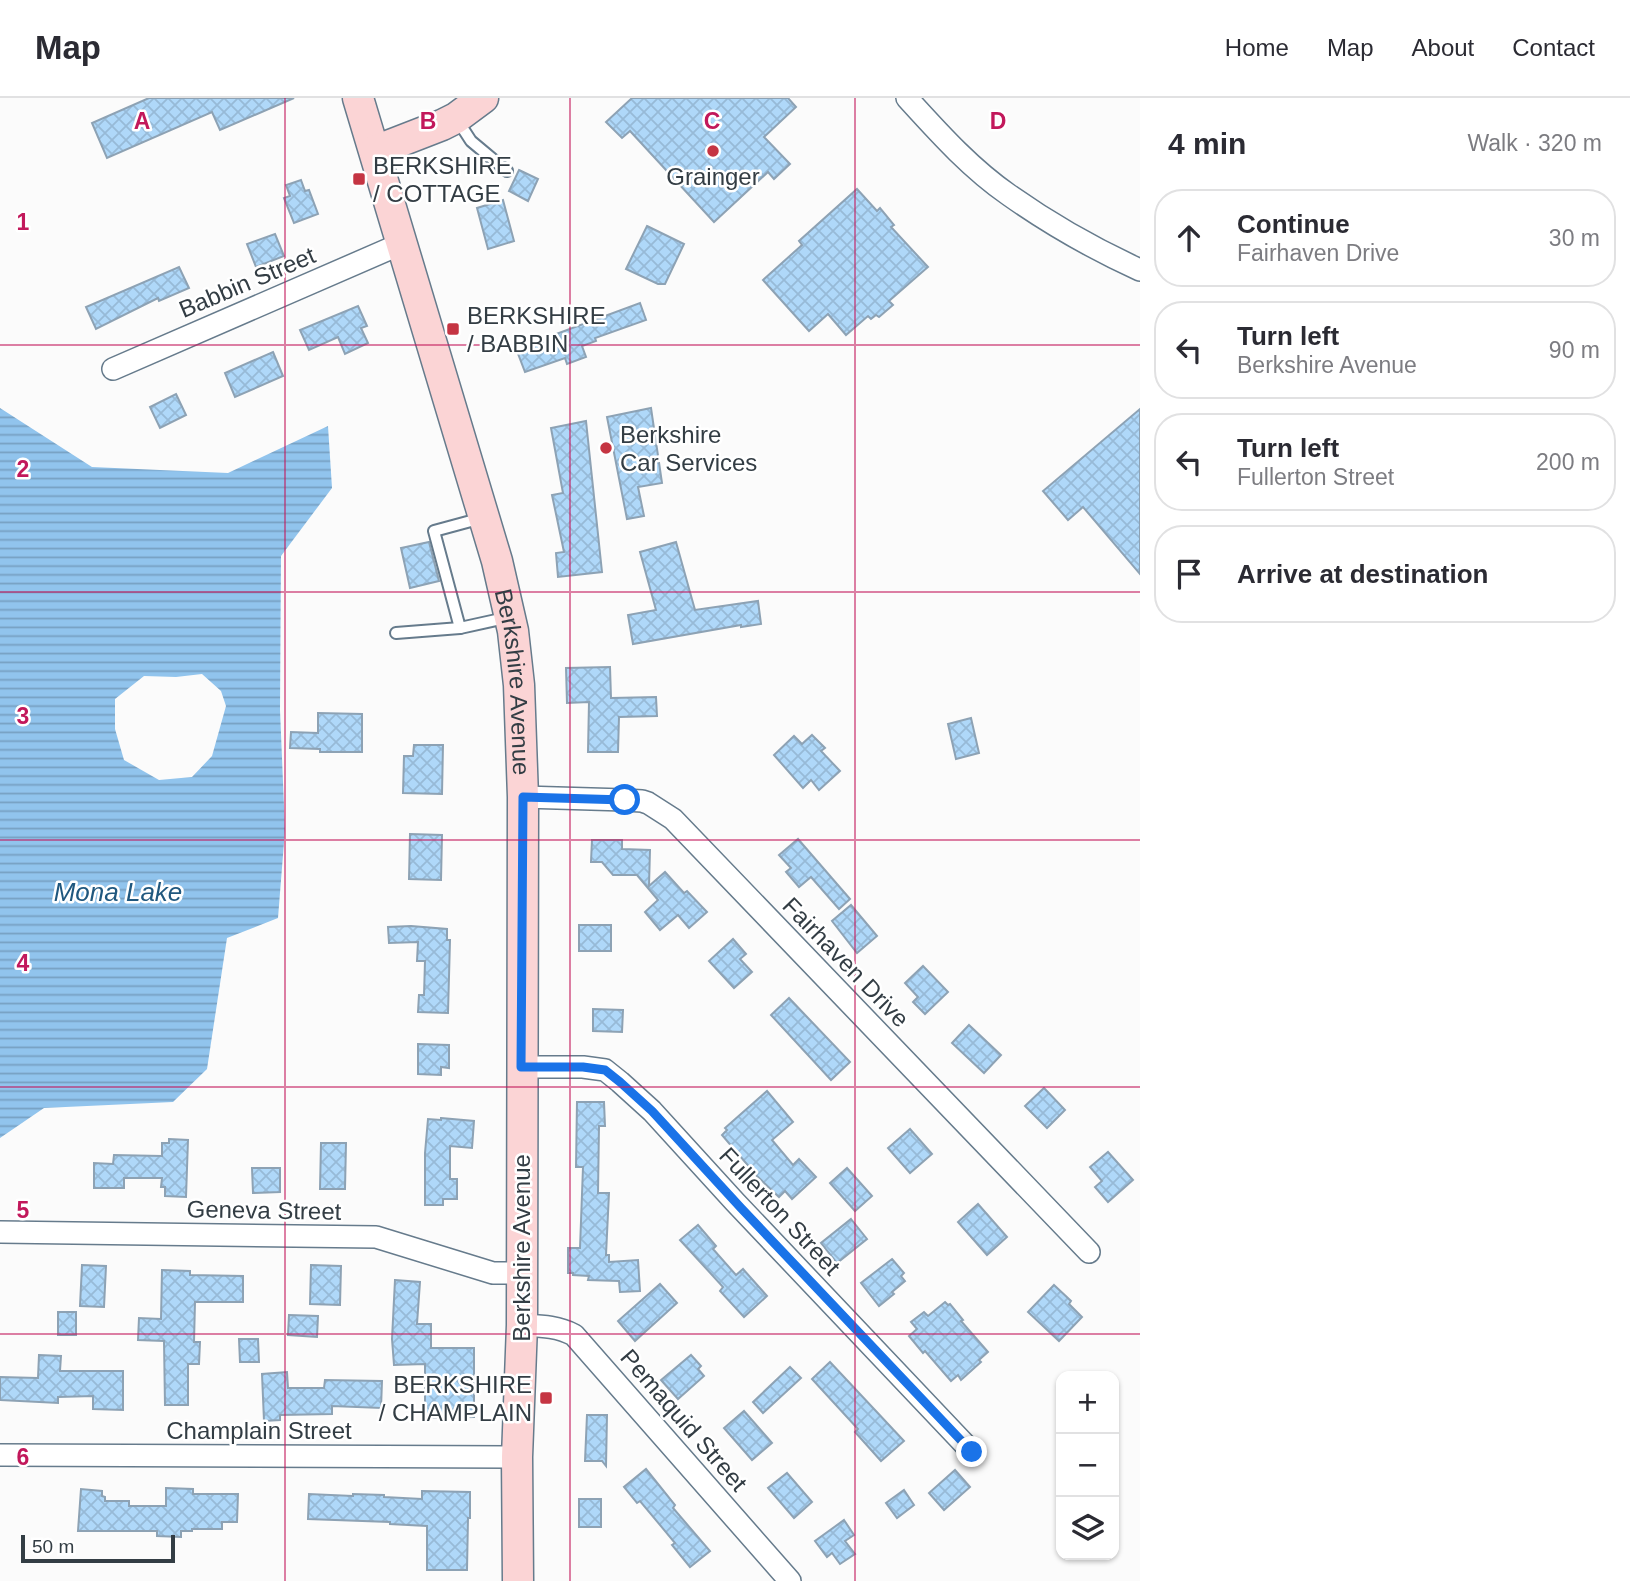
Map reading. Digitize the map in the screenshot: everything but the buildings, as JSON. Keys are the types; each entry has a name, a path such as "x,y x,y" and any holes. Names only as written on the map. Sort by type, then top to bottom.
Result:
{"main road":[{"name":"Berkshire Avenue","path":"358,98 497,561 510,617 519,685 523,797 522,1325 517,1457 518,1581"},
{"path":"375,151 442,125 483,98"}],"street":[{"path":"907,98 970,163 1007,194 1075,237 1140,270"},
{"name":"Babbin Street","path":"113,369 403,243"},
{"name":"Fairhaven Drive","path":"523,797 642,802 673,819 1090,1252"},
{"name":"Fullerton Street","path":"521,1067 583,1067 605,1070 620,1082 652,1111 972,1452"},
{"name":"Geneva Street","path":"0,1232 376,1237 493,1273 522,1273"},
{"name":"Pemaquid Street","path":"522,1325 549,1326 564,1329 574,1335 790,1581"},
{"name":"Champlain Street","path":"0,1455 517,1457"}],"lane":[{"path":"456,118 471,141 507,171"},
{"path":"460,628 434,531 484,518"},
{"path":"396,633 460,628 510,617"}],"water":[{"name":"Mona Lake","path":"0,408 92,467 228,473 328,426 332,488 281,556 280,710 285,830 278,918 227,938 207,1069 173,1102 44,1108 0,1138","holes":["202,674 221,691 226,706 212,756 192,777 159,780 124,760 115,729 115,699 144,676 176,677"]}],"place":[{"name":"Grainger","path":"713,151"},
{"name":"BERKSHIRE / COTTAGE","path":"359,179"},
{"name":"BERKSHIRE / BABBIN","path":"453,329"},
{"name":"Berkshire Car Services","path":"606,448"},
{"name":"BERKSHIRE / CHAMPLAIN","path":"546,1398"}],"route":[{"path":"625,800 523,797 521,1067 583,1067 605,1070 620,1082 652,1111 972,1452"}]}
